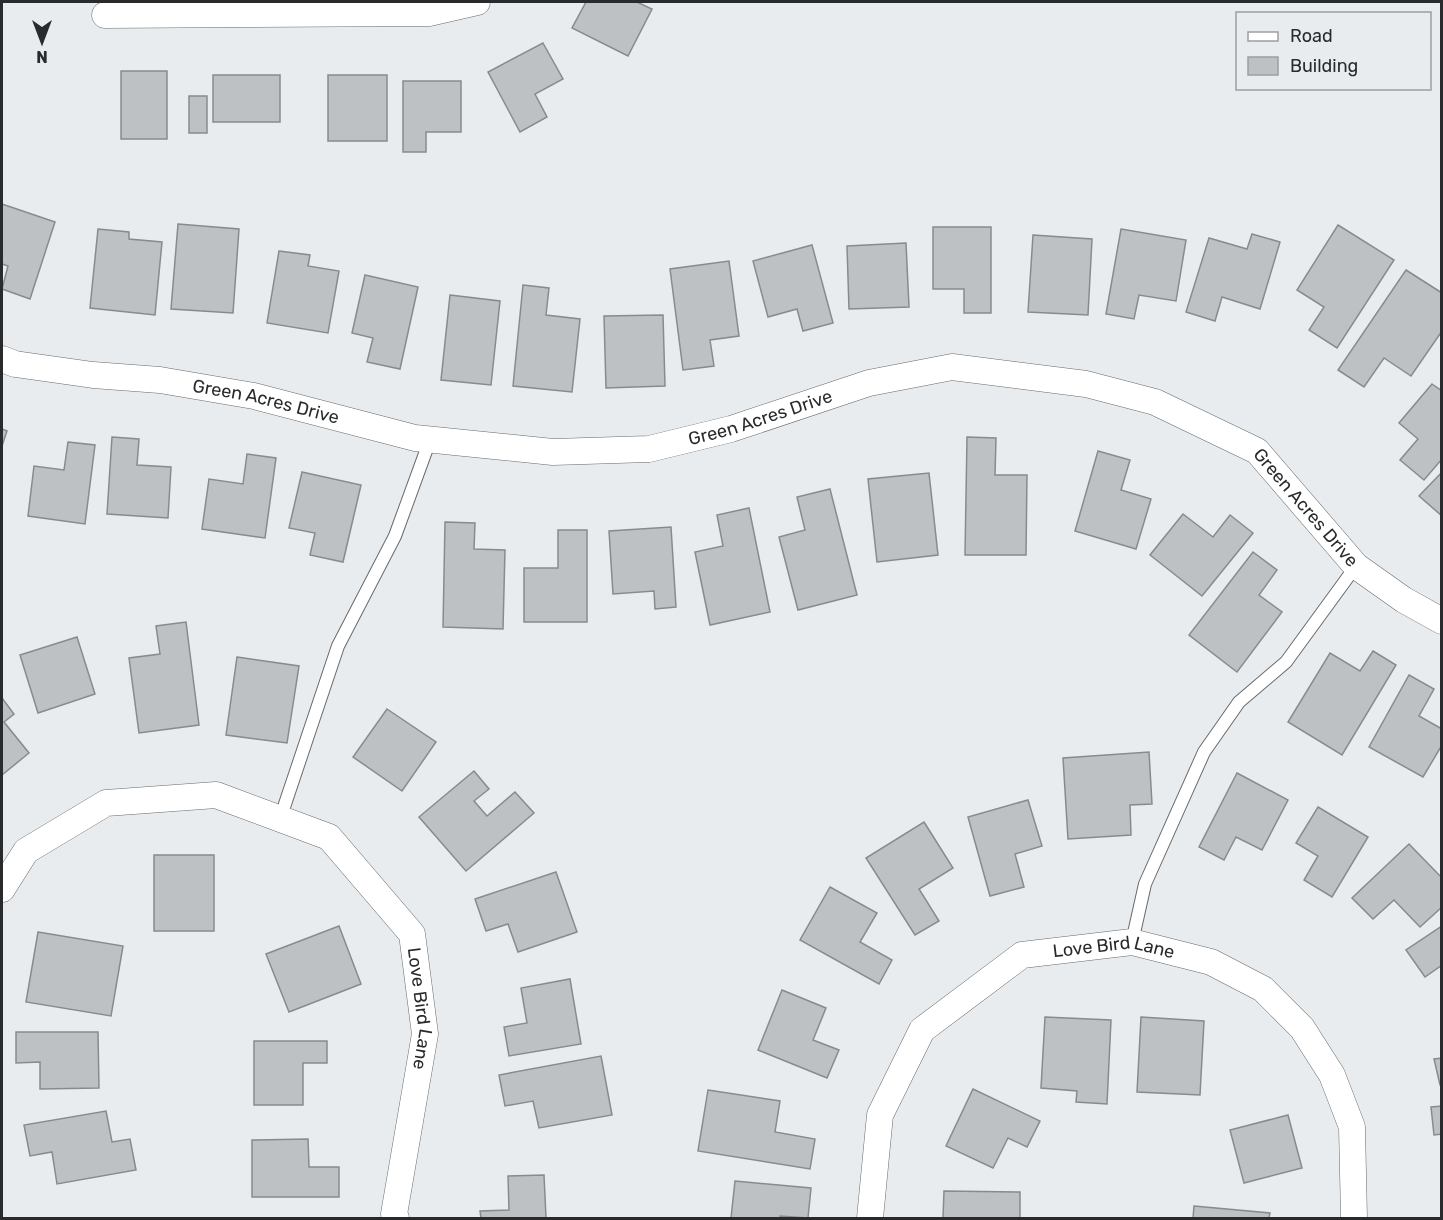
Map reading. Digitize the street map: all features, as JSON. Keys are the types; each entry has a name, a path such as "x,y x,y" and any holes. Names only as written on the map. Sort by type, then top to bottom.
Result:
{"street":[{"path":"105,15 429,13 477,2"},
{"name":"Green Acres Drive","path":"2,359 15,364 93,375 160,380 254,396 415,438 552,452 649,448 731,429 869,383 952,367 1086,384 1155,402 1257,451 1356,566 1404,600 1442,621"},
{"name":"Love Bird Lane","path":"2,889 26,851 105,803 216,795 329,837 412,934 425,1034 394,1214 396,1218"},
{"name":"Love Bird Lane","path":"870,1218 880,1115 922,1030 1022,955 1132,942 1211,962 1263,988 1302,1029 1332,1076 1352,1127 1354,1218"}],"lane":[{"path":"280,819 338,646 395,536 430,440"},
{"path":"1132,942 1145,884 1204,752 1239,702 1286,662 1356,566"}],"building":[{"path":"586,2 637,2 652,9 628,56 572,28"},
{"path":"543,43 563,79 535,94 547,117 520,132 488,72"},
{"path":"121,71 167,71 167,139 121,139"},
{"path":"213,75 280,75 280,122 213,122"},
{"path":"328,75 387,75 387,141 328,141"},
{"path":"403,81 461,81 461,132 426,132 426,152 403,152"},
{"path":"189,96 207,96 207,133 189,133"},
{"path":"2,204 55,222 30,299 2,289 8,266 2,264"},
{"path":"178,224 239,229 233,313 171,309"},
{"path":"1338,225 1394,260 1337,348 1309,330 1324,307 1297,290"},
{"path":"933,227 991,227 991,313 964,313 964,289 933,289"},
{"path":"98,229 129,232 129,239 162,242 155,315 90,308"},
{"path":"1121,229 1186,240 1176,301 1139,295 1134,319 1106,314"},
{"path":"1252,234 1280,242 1260,309 1222,297 1215,321 1186,312 1209,238 1247,249"},
{"path":"1033,235 1092,239 1088,315 1028,312"},
{"path":"906,243 909,307 849,309 847,246"},
{"path":"812,245 833,323 803,331 797,309 768,317 753,261"},
{"path":"279,251 310,255 308,266 339,271 328,333 267,323"},
{"path":"729,261 739,336 710,340 714,366 683,370 670,269"},
{"path":"1406,270 1442,293 1442,331 1411,376 1384,358 1364,387 1338,370"},
{"path":"365,275 418,287 400,369 367,362 373,338 352,333"},
{"path":"523,285 549,288 546,315 580,319 572,392 513,386"},
{"path":"450,295 500,301 491,385 441,380"},
{"path":"663,315 665,386 606,388 604,316"},
{"path":"1432,384 1442,391 1442,459 1424,480 1400,460 1418,439 1399,423"},
{"path":"2,429 7,431 2,446"},
{"path":"112,437 139,439 137,465 171,467 168,518 107,514"},
{"path":"967,437 996,438 995,475 1027,475 1026,555 965,555"},
{"path":"68,442 95,445 85,524 28,516 34,466 64,470"},
{"path":"1098,451 1130,460 1121,490 1151,499 1136,549 1075,531"},
{"path":"247,454 276,458 265,538 202,529 209,479 243,484"},
{"path":"302,472 361,485 343,562 310,555 315,533 289,528"},
{"path":"1442,472 1442,516 1419,496"},
{"path":"929,473 938,555 877,562 868,479"},
{"path":"830,489 857,595 798,610 779,537 805,530 797,497"},
{"path":"749,508 770,612 710,625 695,552 723,546 717,515"},
{"path":"1183,514 1213,537 1230,515 1253,533 1202,596 1150,555"},
{"path":"445,522 475,523 474,549 505,550 503,629 443,627"},
{"path":"671,527 676,607 655,609 654,591 613,594 609,531"},
{"path":"558,530 587,530 587,622 524,622 524,568 558,568"},
{"path":"1253,552 1277,570 1259,595 1282,612 1237,672 1189,635"},
{"path":"186,622 199,725 139,733 129,658 160,654 156,626"},
{"path":"77,637 95,694 38,713 20,655"},
{"path":"1373,651 1396,665 1342,755 1288,722 1330,653 1360,671"},
{"path":"237,657 299,666 287,743 226,735"},
{"path":"1409,675 1434,689 1419,716 1442,729 1442,745 1423,777 1369,747"},
{"path":"2,698 14,714 4,722 29,753 2,775"},
{"path":"387,709 436,742 402,791 353,757"},
{"path":"1149,752 1152,804 1130,805 1131,835 1068,839 1063,758"},
{"path":"474,771 489,789 474,801 487,816 515,792 534,813 466,871 419,817"},
{"path":"1237,773 1288,800 1262,850 1236,837 1224,860 1199,847"},
{"path":"1028,800 1042,846 1015,854 1024,887 990,896 968,817"},
{"path":"1318,807 1368,837 1332,897 1304,880 1318,856 1296,843"},
{"path":"924,822 953,868 919,889 939,921 915,935 866,858"},
{"path":"1409,844 1442,878 1442,907 1420,927 1394,900 1373,919 1352,898"},
{"path":"154,855 214,855 214,931 154,931"},
{"path":"556,872 577,932 518,952 508,924 486,931 475,899"},
{"path":"830,887 877,913 860,942 892,960 879,984 800,940"},
{"path":"339,926 361,984 289,1012 266,954"},
{"path":"1442,926 1442,965 1425,977 1406,950"},
{"path":"38,932 123,946 111,1016 26,1002"},
{"path":"570,979 581,1044 509,1056 504,1027 527,1023 521,988"},
{"path":"782,990 826,1008 813,1040 839,1050 827,1078 758,1050"},
{"path":"1045,1017 1111,1020 1107,1104 1076,1102 1077,1091 1041,1088"},
{"path":"1141,1017 1204,1021 1200,1095 1137,1092"},
{"path":"16,1032 98,1032 99,1088 40,1089 40,1062 16,1063"},
{"path":"254,1041 327,1041 327,1063 303,1063 303,1105 254,1105"},
{"path":"601,1056 612,1115 539,1128 533,1101 505,1106 499,1075"},
{"path":"1442,1058 1442,1085 1440,1085 1434,1059"},
{"path":"973,1089 1040,1121 1027,1147 1008,1138 993,1168 946,1146"},
{"path":"708,1090 780,1101 775,1132 815,1139 810,1169 698,1151"},
{"path":"1442,1106 1442,1134 1434,1135 1431,1107"},
{"path":"106,1111 112,1142 130,1139 136,1170 57,1184 52,1152 30,1156 24,1125"},
{"path":"1288,1115 1302,1168 1244,1183 1230,1130"},
{"path":"308,1139 309,1167 339,1167 339,1197 252,1197 252,1140"},
{"path":"544,1175 546,1218 481,1218 480,1211 509,1210 508,1176"},
{"path":"735,1181 811,1188 808,1218 780,1216 780,1218 731,1218"},
{"path":"944,1191 1020,1192 1020,1218 943,1218"},
{"path":"1194,1206 1270,1213 1269,1218 1193,1218"}]}
